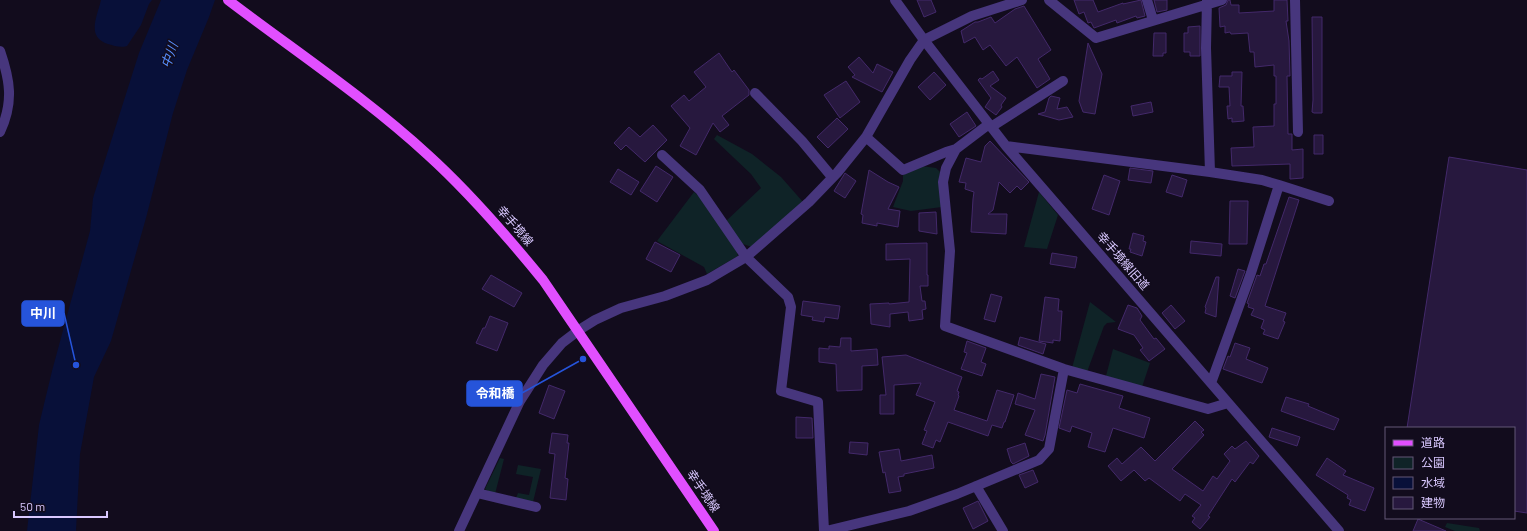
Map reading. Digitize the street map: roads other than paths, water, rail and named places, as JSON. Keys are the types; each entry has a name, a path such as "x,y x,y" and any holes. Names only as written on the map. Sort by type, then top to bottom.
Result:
{"main road":[{"name":"幸手境線","path":"228,0 397,128 428,155 484,211 513,243 543,280 579,330 714,531"}],"street":[{"name":"幸手境線旧道","path":"895,0 1006,146 1339,531"},
{"path":"459,531 520,400 543,365 562,343 595,320 621,308 665,296 707,280 746,257 808,202 832,177 866,137 910,60 924,40 972,16 1022,0"},
{"path":"1049,0 1096,38 1207,2 1222,0"},
{"path":"1147,0 1153,20"},
{"path":"1295,0 1298,132"},
{"path":"1207,2 1206,48 1210,172"},
{"path":"0,51 7,72 9,97 7,112 0,132"},
{"path":"866,137 903,170 956,149 1063,81"},
{"path":"755,93 802,141 832,177"},
{"path":"1006,146 1262,180 1329,201"},
{"path":"956,149 946,168 943,182 950,251 945,326 1064,369 1208,409 1228,403"},
{"path":"662,155 700,190 746,257 788,297 791,307 781,391 818,402 825,531 909,511 1039,460 1050,449 1064,369"},
{"path":"1211,382 1250,273 1279,185"},
{"path":"976,486 1003,531"},
{"path":"477,493 536,507"}],"water":[{"path":"101,0 152,0 141,25 127,46 120,47 108,44 101,41 97,37 95,26"},
{"path":"161,0 215,0 187,70 173,113 146,218 111,341 94,377 80,454 76,531 27,531 39,425 90,231 93,198 139,53"}],"place":[{"name":"令和橋","path":"583,359"},
{"name":"中川","path":"76,365"}]}
